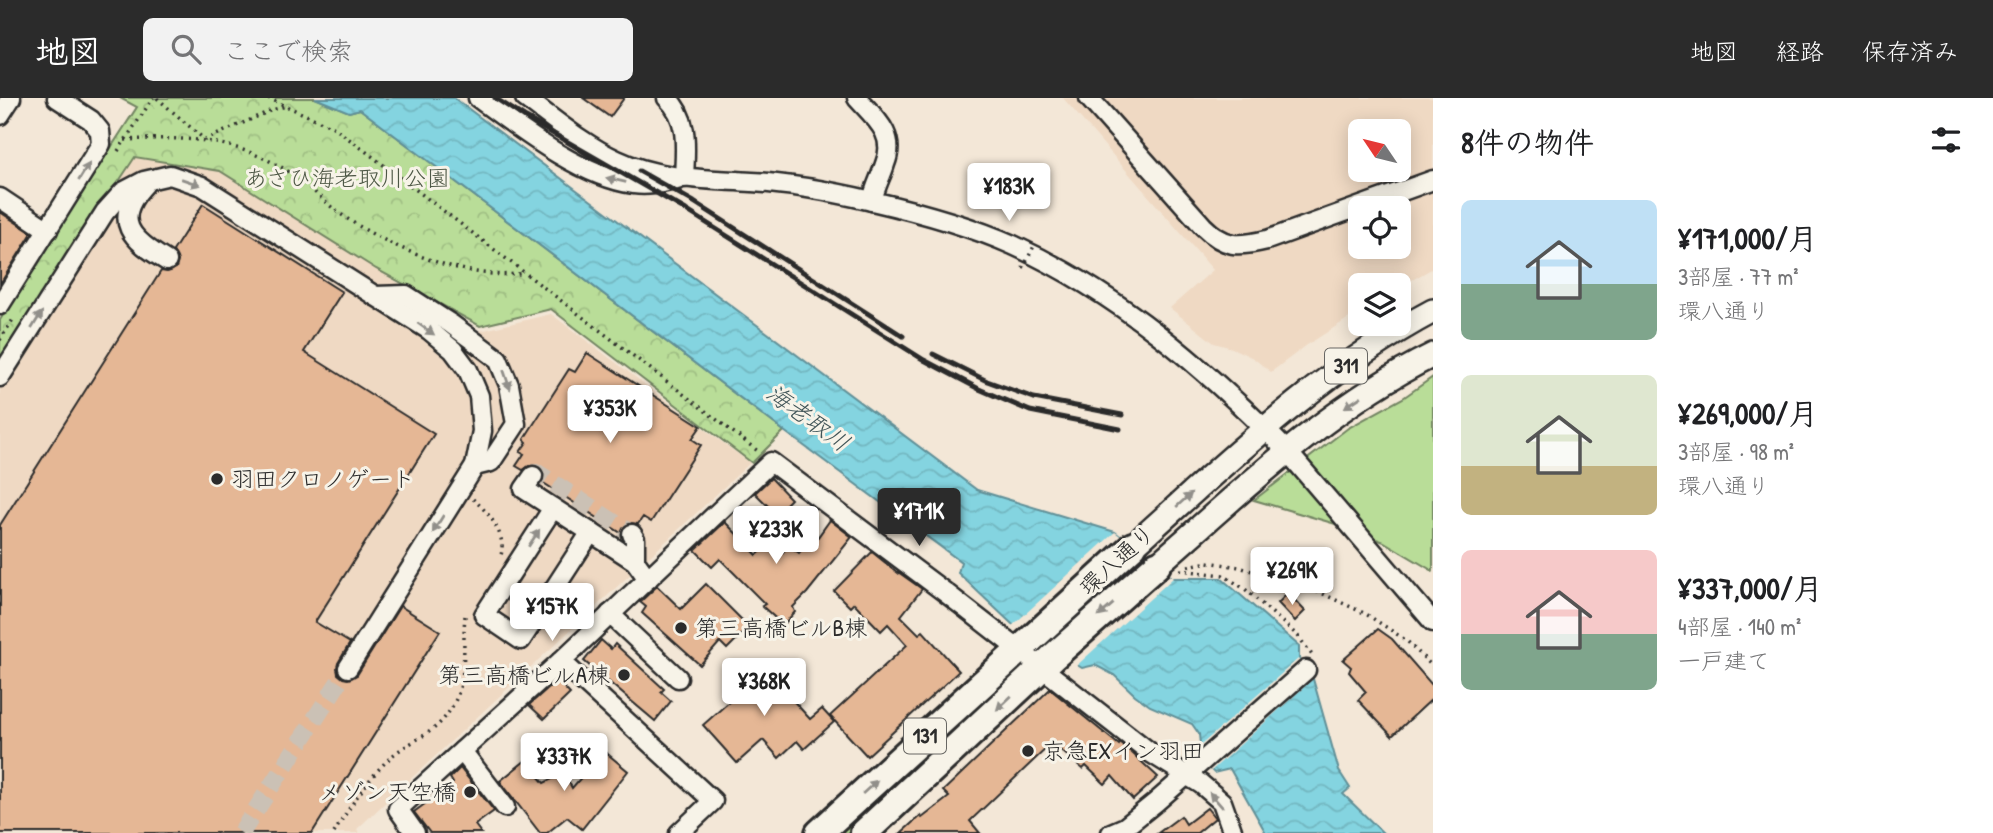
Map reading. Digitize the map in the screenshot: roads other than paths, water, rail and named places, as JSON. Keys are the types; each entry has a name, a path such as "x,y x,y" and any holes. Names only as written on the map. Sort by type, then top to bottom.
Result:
{"highway":[{"name":"環八通り","path":"819,833 1133,546"},
{"name":"環八通り","path":"864,833 1047,662 1167,568"}],"main road":[{"name":"環八通り","path":"1133,546 1265,428 1331,376 1433,312"},
{"name":"環八通り","path":"1167,568 1287,451 1351,403 1433,355"}],"street":[{"path":"0,115 11,98"},
{"path":"0,305 102,144 100,131 91,120 57,98"},
{"path":"478,98 570,161 603,177 635,184 656,184 684,178"},
{"path":"525,98 582,140 636,168 684,178 785,185 872,201 967,227 1013,245 1073,275 1168,340 1265,428 1433,622"},
{"path":"667,98 677,111 685,131 684,178"},
{"path":"857,98 887,134 889,141 890,150 872,201"},
{"path":"1089,98 1203,226 1225,243 1247,245 1267,240 1433,180"},
{"path":"0,377 105,212 123,192 144,181 170,175 202,186 429,330 453,350 468,370 479,396 482,431 475,466 348,668"},
{"path":"156,178 145,184 131,201 127,224 139,243 167,261"},
{"path":"0,198 48,230"},
{"path":"375,296 406,295 498,359 509,385 516,424 491,462 475,466"},
{"path":"415,833 398,809 561,661 771,462 946,593 1024,644 1151,753 1200,784 1222,802 1233,833"},
{"path":"533,476 524,489 635,561 648,579"},
{"path":"553,508 484,615 512,634 522,639 591,532"},
{"path":"632,534 635,539 635,561"},
{"path":"610,614 678,678"},
{"path":"561,661 713,801 679,833"},
{"path":"1111,833 1125,827 1187,777 1307,670"},
{"path":"462,751 505,807"}],"water":[{"name":"海老取川","path":"315,98 454,98 977,490 1115,532 1173,578 1221,578 1299,646 1299,659 1313,679 1339,771 1350,788 1343,794 1383,833 1266,833 1230,769 1214,773 1193,752 1200,745 1199,734 1192,724 1150,706 1114,675 1095,665 1082,668 1012,624 958,573 961,562 360,109 349,112"}],"tunnel":[{"path":"533,476 536,472 632,534"},
{"path":"241,833 348,668"}],"railway":[{"path":"495,98 686,210 924,360 979,389 1030,411 1120,429"},
{"path":"639,171 694,202 903,336"},
{"path":"933,354 987,381 1034,398 1122,415"}],"place":[{"name":"羽田クロノゲート","path":"217,479"},
{"name":"第三高橋ビルB棟","path":"681,628"},
{"name":"第三高橋ビルA棟","path":"624,675"},
{"name":"京急EXイン羽田","path":"1028,751"},
{"name":"メゾン天空橋","path":"470,792"}],"park label":[{"name":"あさひ海老取川公園","path":"347,178"}]}
